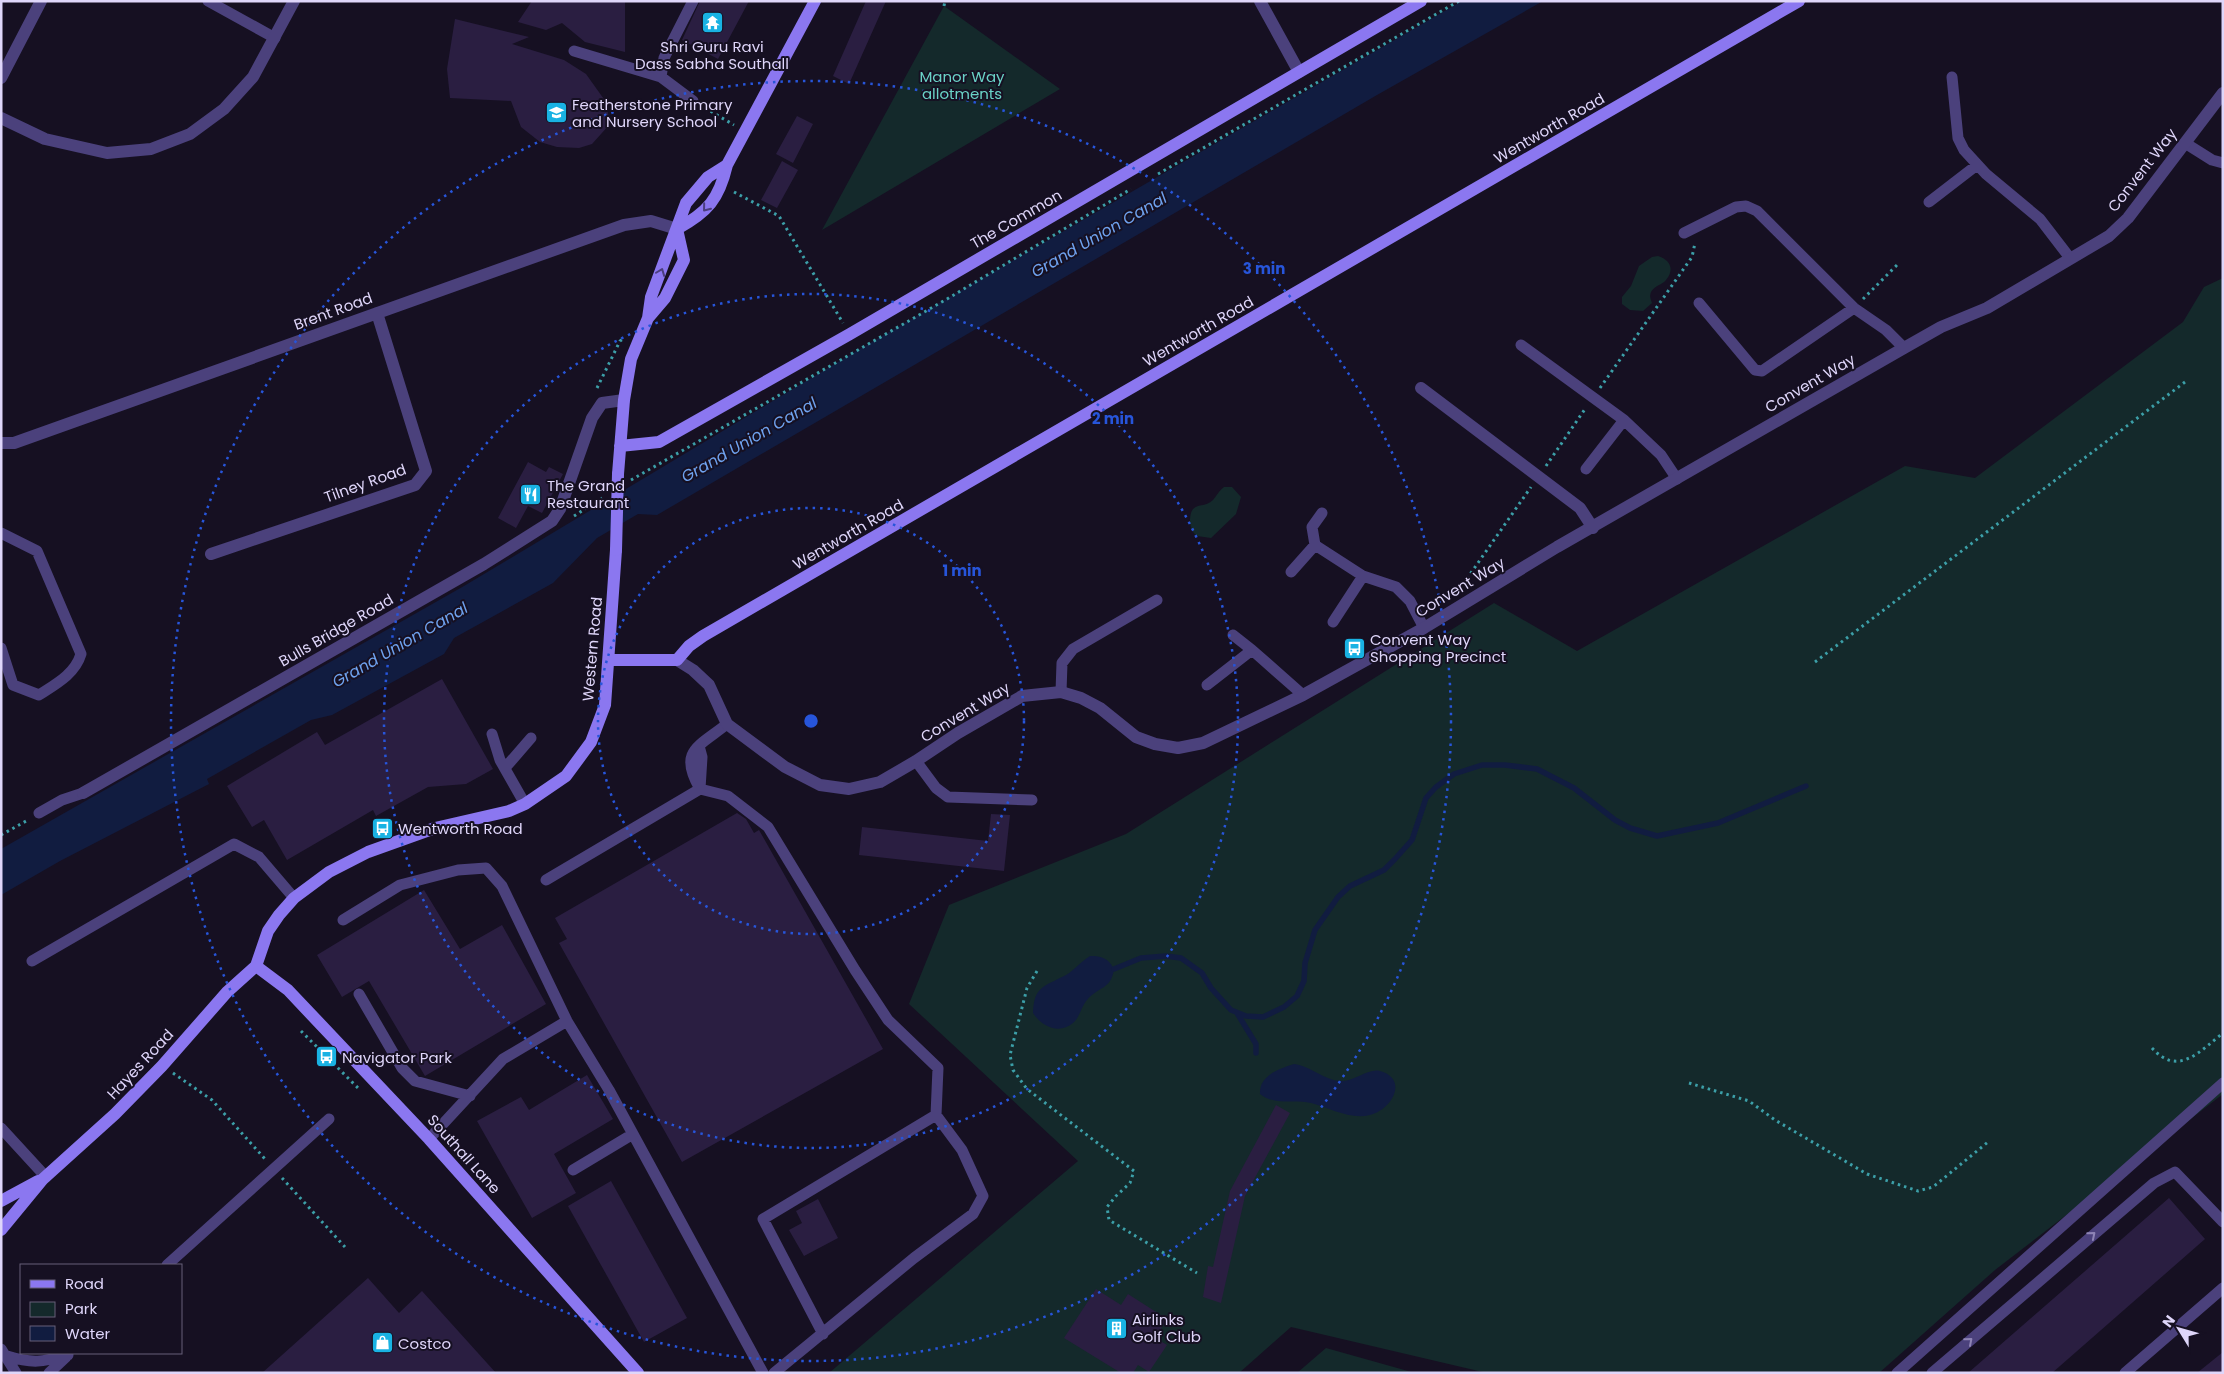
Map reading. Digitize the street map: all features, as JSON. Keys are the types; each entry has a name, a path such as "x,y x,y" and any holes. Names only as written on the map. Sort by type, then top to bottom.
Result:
{"street":[{"path":"1,78 41,1"},
{"path":"1,118 45,139 106,153 151,149 190,134 224,109 253,77 294,1"},
{"path":"677,229 699,217 722,186 726,165 816,1"},
{"path":"1260,1 1299,72"},
{"name":"The Common","path":"620,446 659,442 850,334 1421,1"},
{"name":"Wentworth Road","path":"677,660 689,646 703,636 1799,1"},
{"name":"Convent Way","path":"677,660 693,670 709,685 727,724 785,767 820,785 849,789 880,782 958,733 1022,696 1060,692 1081,698 1100,708 1136,737 1155,744 1178,748 1203,743 1303,695 1424,628 1558,547 1904,348 1941,327 1987,308 2109,236 2128,218 2223,93"},
{"path":"677,229 686,203 708,177 726,165"},
{"name":"Brent Road","path":"2,445 14,443 624,225 651,221 677,229"},
{"name":"Western Road","path":"256,966 268,931 294,898 329,872 368,852 435,828 509,811 525,804 566,776 591,742 605,705 610,660 618,474 624,400 631,359 646,321 665,298 684,260 677,229"},
{"name":"Tilney Road","path":"211,554 415,485 426,471 377,313"},
{"path":"1421,388 1580,508 1592,528"},
{"name":"Bulls Bridge Road","path":"83,793 484,564 552,521 560,509 592,418 602,403 624,400"},
{"path":"610,660 677,660"},
{"name":"Hayes Road","path":"1,1230 44,1178 115,1114 162,1066 227,992 256,966"},
{"name":"Southall Lane","path":"256,966 288,990 429,1139 638,1373"},
{"name":"Hayes Road","path":"1,1201 44,1178"}],"lane":[{"path":"208,1 275,38"},
{"path":"661,77 664,58 693,1"},
{"path":"574,51 661,77 693,101"},
{"path":"1952,77 1958,138 1964,150 1977,165 2040,219 2070,258"},
{"path":"2185,143 2212,160 2223,163"},
{"path":"1929,202 1977,165"},
{"path":"1684,233 1736,206 1746,206 1757,211 1854,308 1886,330 1904,348"},
{"path":"1699,303 1750,365 1755,370 1762,371 1854,308"},
{"path":"1521,344 1624,420 1662,456 1677,479"},
{"path":"1586,469 1624,420"},
{"path":"1322,513 1312,527 1315,545 1362,576 1396,586 1410,601 1424,628"},
{"path":"1,533 37,551 81,654 78,665 61,681 39,695 13,685 1,648"},
{"path":"1291,572 1315,545"},
{"path":"1333,622 1362,576"},
{"path":"1060,692 1062,663 1073,650 1157,600"},
{"path":"1233,635 1303,695"},
{"path":"1206,685 1252,650"},
{"path":"700,789 702,757 698,746 727,724"},
{"path":"492,734 500,760 525,804"},
{"path":"504,768 532,738"},
{"path":"916,761 936,788 948,797 1032,800"},
{"path":"546,880 700,789 728,796 768,827 888,1020 938,1068 936,1115 962,1150 983,1196 972,1214 914,1258 774,1373"},
{"name":"Bulls Bridge Road","path":"39,813 62,800 83,793"},
{"path":"32,961 234,844 258,857 294,898"},
{"path":"343,920 400,885 458,870 486,868 502,886 567,1021 633,1134 763,1373"},
{"path":"360,994 402,1068 415,1081 470,1096"},
{"path":"429,1139 503,1059 567,1021"},
{"path":"1897,1373 2223,1083"},
{"path":"823,1334 763,1219 936,1115"},
{"path":"169,1264 329,1119"},
{"path":"1,1128 44,1178"},
{"path":"573,1170 633,1134"},
{"path":"1932,1373 2154,1183 2175,1172 2223,1222"},
{"path":"2125,1373 2223,1288"},
{"path":"4,1353 27,1362 45,1361 70,1354"},
{"path":"4,1353 16,1373"},
{"path":"49,1373 70,1354"}],"path":[{"path":"944,6 945,1"},
{"path":"1151,178 1459,1"},
{"path":"693,101 726,122"},
{"path":"722,186 780,216 850,334"},
{"path":"631,480 947,299 1134,188"},
{"path":"1466,603 1466,580 1692,257 1699,225"},
{"path":"1854,308 1899,263"},
{"path":"597,390 620,341 646,321"},
{"path":"1815,662 2185,382"},
{"path":"1,836 39,813"},
{"path":"1037,971 1027,988 1010,1055 1014,1070 1026,1089 1134,1171 1130,1183 1107,1207 1109,1220 1197,1272"},
{"path":"2152,1048 2162,1058 2171,1062 2187,1060 2223,1033"},
{"path":"162,1066 212,1100 345,1247"},
{"path":"1689,1083 1749,1101 1775,1120 1868,1174 1918,1191 1933,1187 1988,1142"}],"green space":[{"name":"Manor Way allotments","path":"944,6 1060,89 822,230"},
{"path":"1658,256 1666,260 1670,265 1669,276 1651,292 1650,298 1652,303 1643,311 1630,310 1622,304 1622,297 1631,286 1639,266 1652,257"},
{"path":"2223,278 2223,1094 1995,1270 1879,1373 1487,1373 1291,1327 1239,1373 829,1373 1078,1161 909,1004 949,905 1126,834 1494,603 1577,651 1905,466 1975,478 2183,322 2204,287"},
{"path":"1224,487 1232,487 1241,497 1236,514 1211,538 1197,536 1190,524 1192,510 1209,503"},
{"path":"1326,1348 1415,1373 1297,1373"}],"water":[{"name":"Grand Union Canal","path":"1462,1 1543,1 1377,95 657,515 638,514 597,538 553,583 454,638 444,654 332,715 311,720 207,779 209,784 60,861 1,895 1,849 464,586 858,350"},
{"path":"1090,956 1101,957 1109,962 1114,969 1110,981 1087,1000 1075,1021 1068,1027 1056,1029 1045,1025 1033,1013 1037,993 1044,986 1069,973"},
{"path":"1294,1064 1337,1081 1348,1080 1372,1071 1380,1071 1389,1075 1394,1081 1394,1094 1385,1107 1378,1112 1370,1115 1355,1116 1311,1103 1272,1100 1260,1094 1266,1078 1282,1068"}],"building":[{"path":"532,1 625,1 625,52 585,42 562,23 546,30 518,22"},
{"name":"Shri Guru Ravi Dass Sabha Southall","path":"700,1 749,1 718,59 682,40"},
{"path":"866,1 886,1 849,84 833,76"},
{"path":"455,19 529,37 512,44 564,60 586,74 606,102 610,124 592,144 579,148 557,147 540,142 521,127 511,101 450,98 447,69"},
{"path":"797,116 813,124 793,163 776,154"},
{"path":"782,161 798,170 777,208 761,200"},
{"path":"528,462 546,472 549,467 563,474 542,513 528,506 516,528 498,518"},
{"path":"442,679 493,769 466,784 428,787 376,816 373,810 287,860 264,820 252,827 227,786 317,732 325,745"},
{"path":"737,813 746,819 754,833 759,830 883,1049 682,1162 559,943 567,939 555,918"},
{"path":"991,814 1010,815 1004,871 859,855 862,827 988,841"},
{"path":"424,890 460,949 502,925 546,1004 425,1076 369,981 342,997 317,955"},
{"path":"587,1075 613,1119 554,1154 576,1193 532,1218 477,1121 521,1097 529,1110"},
{"path":"1276,1105 1290,1113 1245,1196 1221,1303 1203,1297 1208,1266 1213,1267 1230,1191"},
{"path":"611,1181 687,1318 644,1342 568,1206"},
{"path":"2169,1198 2205,1239 2052,1373 1968,1373"},
{"path":"818,1199 838,1238 804,1256 789,1230 802,1223 796,1211"},
{"name":"Costco","path":"368,1278 399,1313 422,1291 496,1373 262,1373"},
{"name":"Airlinks Golf Club","path":"1096,1289 1121,1305 1128,1294 1167,1319 1155,1338 1167,1345 1149,1372 1138,1365 1133,1373 1121,1373 1064,1338"},
{"path":"2223,1352 2223,1373 2197,1373"}],"waterway":[{"path":"1114,969 1141,958 1166,956 1181,958 1202,973 1211,988 1231,1010 1246,1016 1263,1017 1284,1007 1297,996 1304,981 1305,963 1315,930 1338,897 1350,886 1384,870 1412,840 1426,798 1436,787 1454,774 1482,765 1505,765 1537,769 1574,788 1615,820 1630,828 1657,836 1718,823 1806,786"},
{"path":"1237,1013 1256,1044 1256,1053"}],"place":[{"name":"Shri Guru Ravi Dass Sabha Southall","path":"712,23"},
{"name":"Featherstone Primary and Nursery School","path":"556,113"},
{"name":"The Grand Restaurant","path":"531,494"},
{"name":"Convent Way Shopping Precinct","path":"1354,648"},
{"name":"Wentworth Road","path":"382,828"},
{"name":"Navigator Park","path":"326,1057"},
{"name":"Airlinks Golf Club","path":"1116,1328"},
{"name":"Costco","path":"382,1343"}]}
